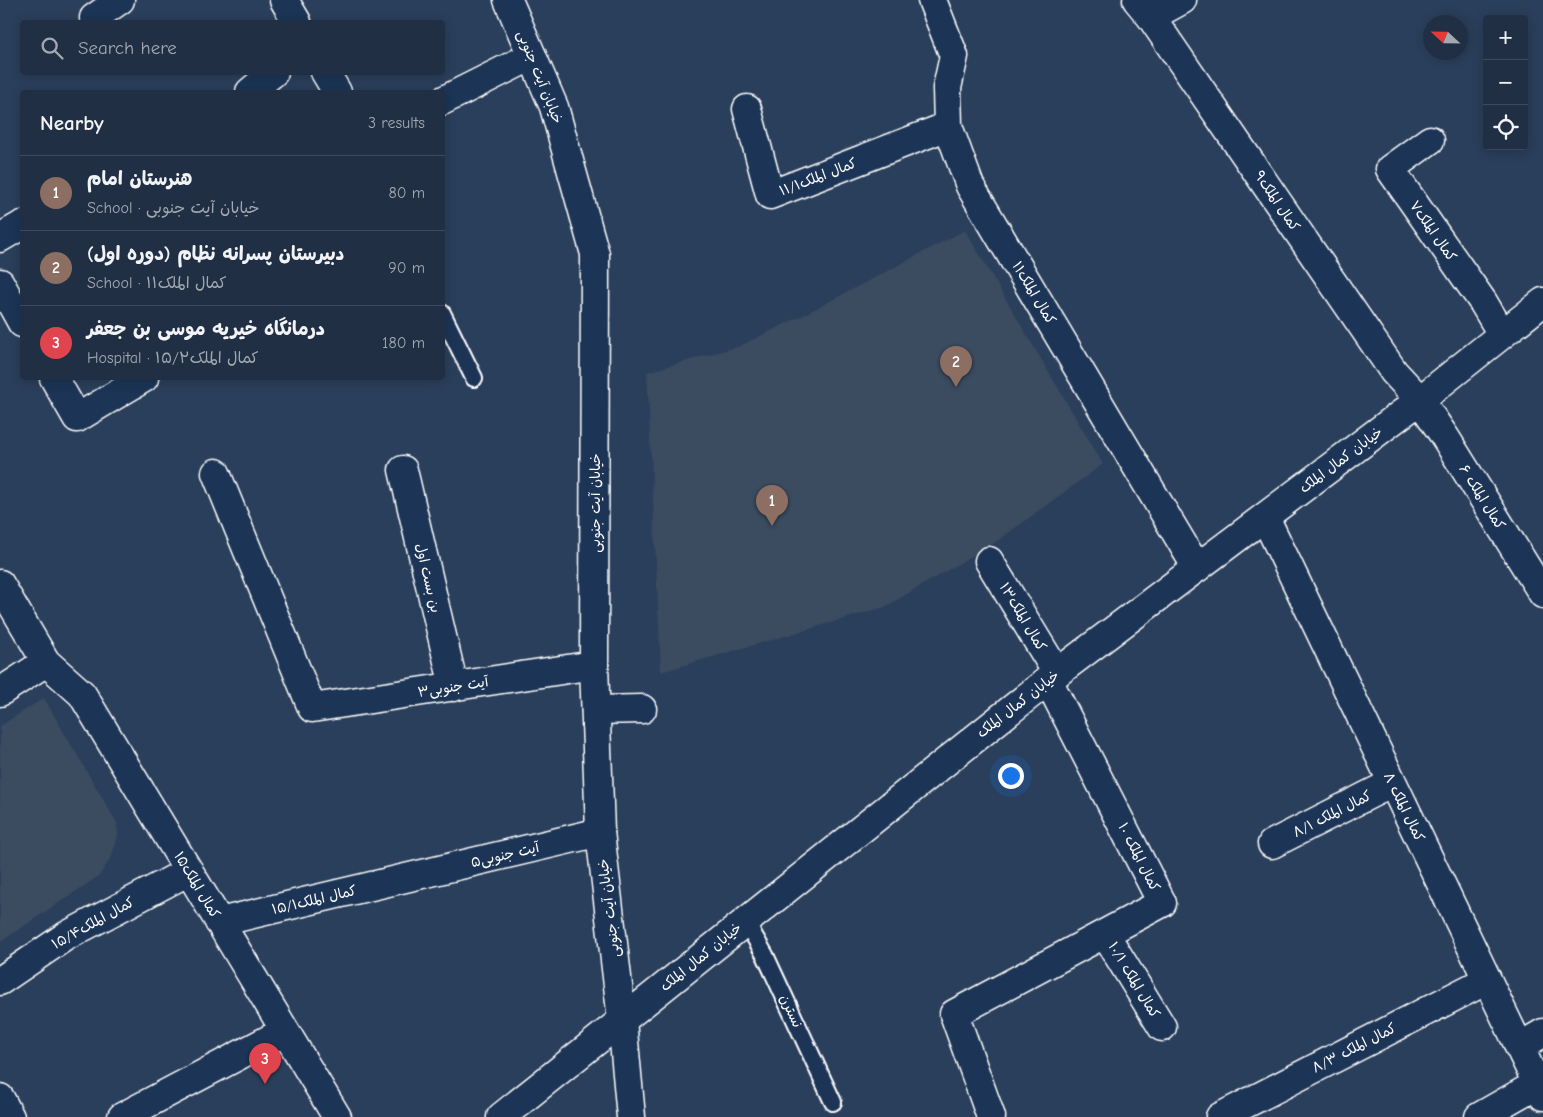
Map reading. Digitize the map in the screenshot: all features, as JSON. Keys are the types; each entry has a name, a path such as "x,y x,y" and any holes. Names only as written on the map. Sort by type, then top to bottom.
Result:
{"street":[{"path":"94,18 120,0"},
{"path":"284,0 296,20"},
{"name":"خیابان آیت جنوبی","path":"508,0 554,107 595,254 594,665 600,832 622,1020 630,1117"},
{"name":"کمال الملک۱۱","path":"932,0 954,56 947,88 948,126 970,186 1198,568"},
{"path":"1144,8 1182,0"},
{"name":"کمال الملک۹","path":"1144,8 1394,372 1420,400"},
{"path":"445,100 532,56"},
{"path":"252,90 270,75"},
{"path":"327,75 336,90"},
{"name":"کمال الملک۱۱/۱","path":"746,109 770,195 948,126"},
{"name":"کمال الملک۷","path":"1430,140 1390,169 1483,302 1502,334"},
{"path":"0,238 20,226"},
{"path":"0,284 20,319"},
{"name":"خیابان کمال الملک","path":"501,1117 1053,677 1420,400 1543,302"},
{"path":"55,380 77,418 141,380"},
{"name":"کمال الملک ۶","path":"1420,400 1543,594"},
{"name":"بن بست اول","path":"403,470 454,686"},
{"name":"آیت جنوبی۳","path":"216,473 312,708 594,665"},
{"name":"کمال الملک ۸","path":"1266,517 1540,1090"},
{"name":"کمال الملک۱۳","path":"989,561 1053,677"},
{"name":"کمال الملک۱۵","path":"0,584 46,662 82,694 337,1117"},
{"path":"0,692 46,662"},
{"name":"کمال الملک ۱۰","path":"992,1117 954,1014 1162,903 1053,677"},
{"path":"596,710 642,709"},
{"name":"کمال الملک ۸/۱","path":"1272,844 1392,783"},
{"name":"آیت جنوبی۵","path":"410,877 600,832"},
{"name":"کمال الملک۱۵/۴","path":"0,981 66,936 188,871"},
{"name":"کمال الملک۱۵/۱","path":"219,922 410,877"},
{"name":"کمال الملک ۱۰/۱","path":"1105,934 1162,1027"},
{"name":"کمال الملک ۸/۳","path":"1220,1117 1487,980"},
{"path":"122,1117 285,1031"},
{"path":"1519,1047 1543,1033"},
{"path":"1479,1117 1540,1090"},
{"path":"0,1098 10,1117"}],"lane":[{"path":"445,320 474,378"},
{"name":"نسترن","path":"746,922 765,955 834,1102"}],"shaded area":[{"path":"965,230 1103,464 996,542 885,607 661,672 647,372 740,346"},
{"path":"44,698 117,823 118,836 111,858 99,876 0,942 0,726"}],"place":[{"name":"دبیرستان پسرانه نظام (دوره اول)","path":"956,387"},
{"name":"هنرستان امام","path":"772,526"},
{"name":"درمانگاه خیریه موسی بن جعفر","path":"265,1084"}]}
